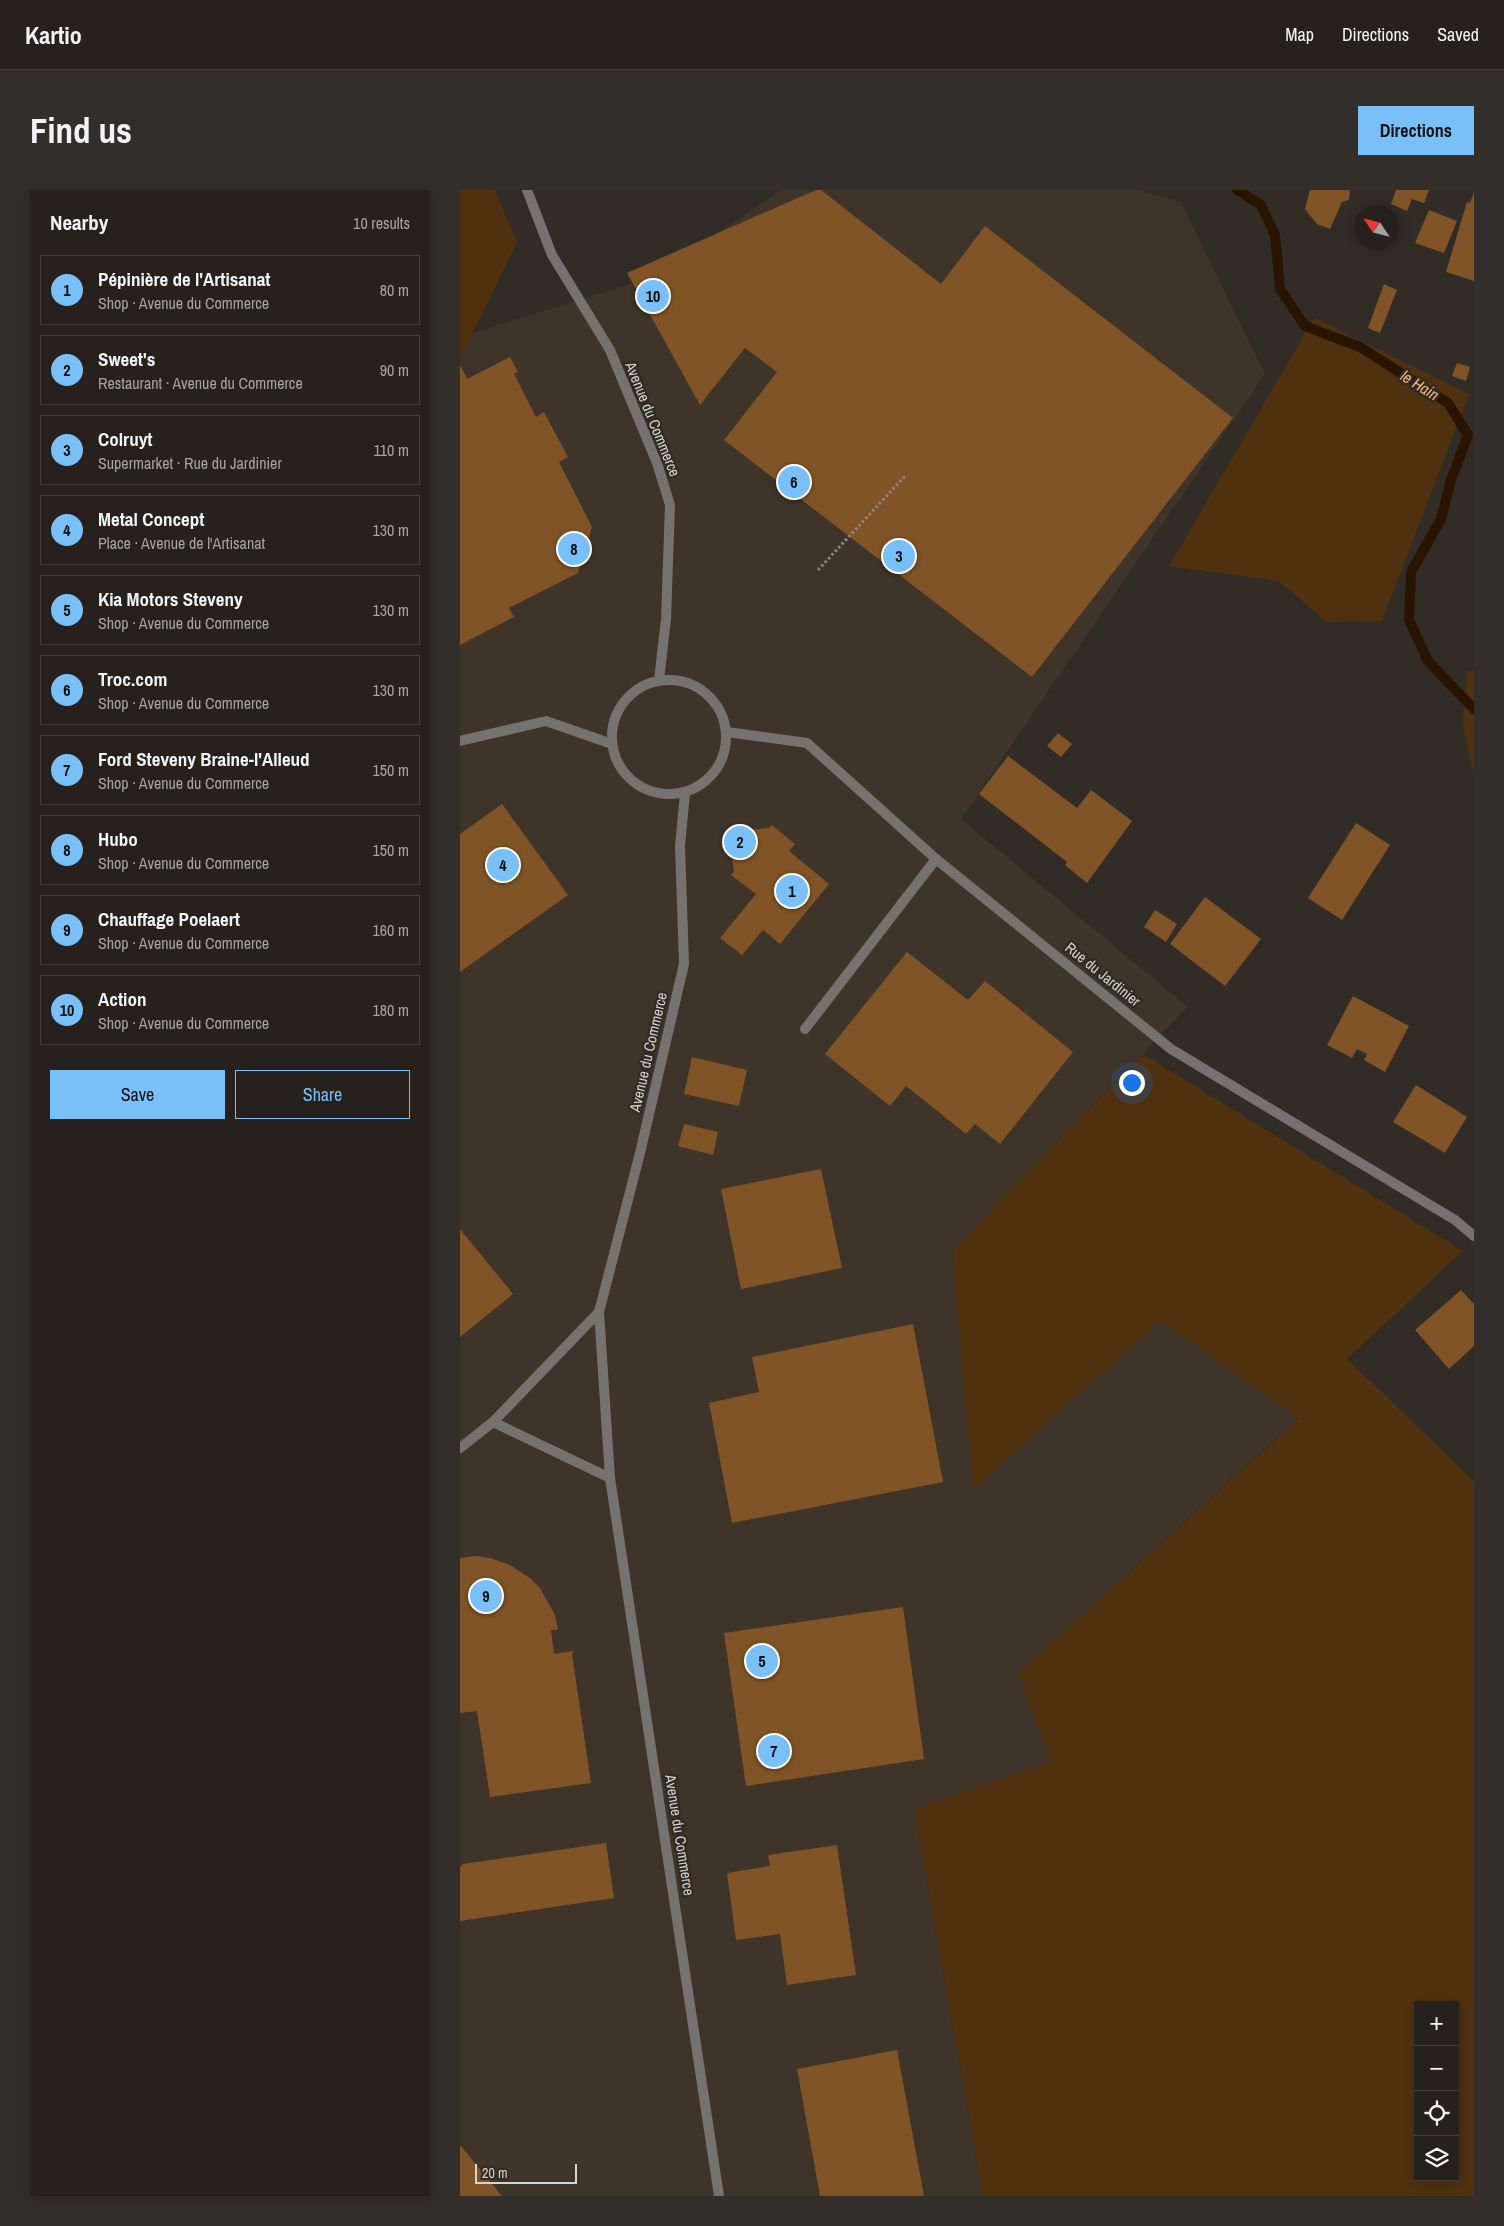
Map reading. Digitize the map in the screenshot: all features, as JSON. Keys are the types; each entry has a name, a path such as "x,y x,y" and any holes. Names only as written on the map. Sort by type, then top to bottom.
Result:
{"street":[{"name":"Avenue du Commerce","path":"526,190 552,255 610,350 657,463 670,505 666,619 659,680"},
{"path":"659,680 674,680 694,685 716,704 727,732 727,744 721,763 707,780 685,793 672,795 652,792 635,784 621,770 612,744 612,730 617,713 628,696 640,687 659,680"},
{"path":"460,741 546,721 612,744"},
{"name":"Rue du Jardinier","path":"727,732 807,743 936,859 1171,1048 1455,1220 1474,1236"},
{"name":"Avenue du Commerce","path":"685,793 680,846 684,964 640,1153 599,1312 610,1478 720,2196"},
{"path":"805,1029 936,859"},
{"name":"Avenue du Commerce","path":"460,1448 493,1422 599,1312"},
{"path":"493,1422 610,1478"}],"path":[{"path":"818,570 906,475"}],"shaded area":[{"path":"460,190 495,190 517,243 460,359"},
{"path":"782,190 1138,190 1181,202 1265,374 961,819 1188,1007 952,1250 974,1488 1160,1321 1299,1417 1018,1673 1052,1761 914,1809 983,2196 460,2196 460,337 650,278"},
{"path":"1314,318 1469,394 1382,621 1326,622 1279,581 1169,566"},
{"path":"1474,670 1474,777 1463,725 1467,672"},
{"path":"1143,1054 1463,1251 1347,1359 1474,1481 1474,2196 983,2196 914,1809 1051,1761 1018,1673 1299,1418 1160,1321 973,1489 952,1250"}],"building":[{"path":"816,190 821,190 941,284 985,226 1233,418 1032,677 724,440 777,372 745,348 700,405 627,273"},
{"path":"1310,190 1350,190 1349,200 1342,202 1330,229 1317,224 1305,209"},
{"path":"1396,190 1429,190 1424,203 1412,199 1407,211 1399,208 1399,205 1391,204"},
{"path":"1474,192 1474,281 1446,272 1467,202 1470,203"},
{"path":"1429,210 1457,221 1444,253 1415,243"},
{"path":"1384,284 1397,290 1380,333 1368,328"},
{"path":"510,357 518,372 514,374 536,417 544,412 568,457 559,462 592,527 578,573 509,608 514,617 460,645 460,365 467,379"},
{"path":"1457,363 1470,367 1466,381 1452,376"},
{"path":"1058,733 1072,744 1061,757 1047,746"},
{"path":"1008,756 1077,808 1091,790 1132,821 1087,883 1065,865 1067,862 979,794"},
{"path":"502,804 568,895 460,972 460,834"},
{"path":"1356,823 1390,845 1342,920 1308,898"},
{"path":"772,825 795,844 789,851 829,884 780,944 763,930 742,955 720,938 756,894 731,875 734,872 730,841 739,831 769,828"},
{"path":"1205,897 1261,939 1225,986 1170,944"},
{"path":"1155,910 1177,924 1166,942 1144,927"},
{"path":"907,952 968,1000 985,981 1073,1052 1000,1144 975,1124 966,1134 906,1086 890,1106 825,1054"},
{"path":"1353,996 1409,1026 1385,1072 1364,1060 1367,1054 1357,1049 1352,1058 1327,1045"},
{"path":"692,1057 747,1070 739,1106 684,1094"},
{"path":"1416,1085 1467,1117 1445,1153 1393,1122"},
{"path":"684,1124 718,1132 713,1155 678,1146"},
{"path":"821,1169 842,1268 741,1289 721,1189"},
{"path":"460,1229 513,1294 460,1337"},
{"path":"1461,1290 1474,1304 1474,1346 1449,1369 1415,1330"},
{"path":"913,1324 943,1482 732,1523 709,1403 759,1392 752,1357"},
{"path":"476,1556 490,1558 510,1565 530,1578 540,1588 555,1615 558,1630 551,1630 554,1654 574,1651 572,1654 591,1783 490,1797 477,1711 460,1713 460,1558"},
{"path":"903,1607 924,1759 746,1786 724,1633"},
{"path":"606,1843 614,1898 460,1921 460,1867 463,1864"},
{"path":"837,1845 856,1975 787,1985 780,1934 736,1940 727,1873 770,1866 768,1855"},
{"path":"897,2050 924,2196 820,2196 797,2069"},
{"path":"460,2145 502,2196 460,2196"}],"waterway":[{"name":"le Hain","path":"1237,190 1261,205 1275,235 1280,289 1305,326 1360,347 1448,403 1468,435 1451,480 1441,519 1411,572 1409,620 1428,661 1474,709"}],"place":[{"name":"Action","path":"653,296"},
{"name":"Troc.com","path":"794,482"},
{"name":"Hubo","path":"574,549"},
{"name":"Colruyt","path":"899,556"},
{"name":"Sweet's","path":"740,842"},
{"name":"Metal Concept","path":"503,865"},
{"name":"Pépinière de l'Artisanat","path":"792,891"},
{"name":"Chauffage Poelaert","path":"486,1596"},
{"name":"Kia Motors Steveny","path":"762,1661"},
{"name":"Ford Steveny Braine-l'Alleud","path":"774,1751"}]}
